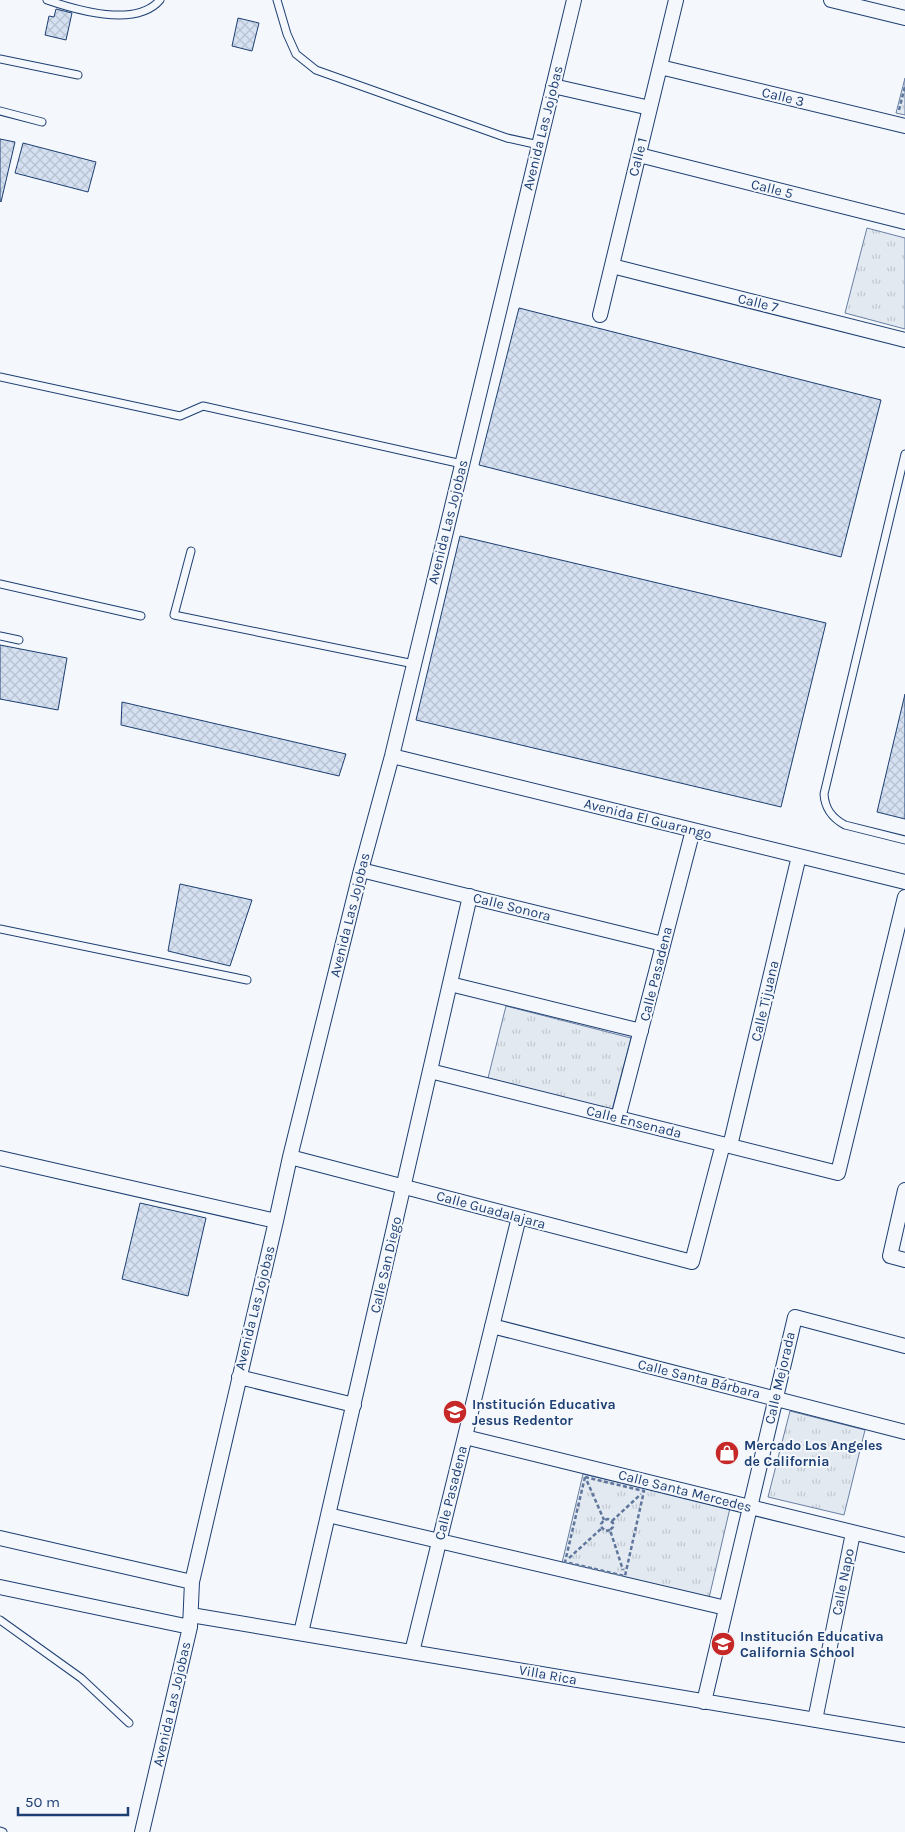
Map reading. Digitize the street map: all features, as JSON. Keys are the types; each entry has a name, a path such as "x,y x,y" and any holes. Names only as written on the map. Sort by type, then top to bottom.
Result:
{"street":[{"name":"Avenida Las Jojobas","path":"142,1832 191,1621 192,1582 290,1157 361,870 392,756 574,0"},
{"name":"Calle 1","path":"600,315 676,0"},
{"path":"831,0 905,18"},
{"name":"Calle 3","path":"660,67 905,126"},
{"path":"553,86 650,108"},
{"name":"Calle 5","path":"639,155 905,222"},
{"name":"Calle 7","path":"612,266 905,340"},
{"name":"Avenida El Guarango","path":"392,756 905,882"},
{"name":"Calle Pasadena","path":"618,1118 693,830"},
{"name":"Calle Tijuana","path":"692,1262 727,1145 799,856"},
{"name":"Calle Sonora","path":"361,870 663,944"},
{"name":"Calle San Diego","path":"302,1633 470,896"},
{"name":"Calle Ensenada","path":"430,1071 838,1173 905,897"},
{"path":"450,984 641,1031"},
{"name":"Calle Guadalajara","path":"290,1157 692,1262"},
{"path":"0,1158 276,1221"},
{"path":"905,1190 890,1256 905,1260"},
{"name":"Calle Pasadena","path":"412,1652 518,1217"},
{"name":"Calle Mejorada","path":"704,1702 795,1317 905,1346"},
{"name":"Calle Santa Bárbara","path":"492,1326 905,1432"},
{"path":"239,1377 354,1405"},
{"name":"Calle Santa Mercedes","path":"465,1437 586,1472 750,1507 905,1545"},
{"path":"328,1515 624,1580 726,1608"},
{"name":"Calle Napo","path":"815,1720 853,1532"},
{"path":"0,1538 192,1582"},
{"name":"Villa Rica","path":"0,1587 191,1621 302,1633 905,1735"}],"lane":[{"path":"47,0 77,10 125,15 142,12 160,0"},
{"path":"277,0 287,34 296,54 316,70 507,138 539,145"},
{"path":"0,59 78,76"},
{"path":"0,111 42,122"},
{"path":"0,377 180,416 202,406 462,464"},
{"path":"905,454 824,794 828,810 838,821 845,825 905,840"},
{"path":"191,551 174,614 414,664"},
{"path":"0,584 141,616"},
{"path":"0,636 19,640"},
{"path":"0,929 247,980"},
{"path":"0,1620 81,1678 129,1722"}],"path":[{"path":"905,86 898,112 905,114"},
{"path":"586,1472 644,1491"},
{"path":"564,1566 602,1528 601,1524 604,1520 586,1472"},
{"path":"564,1566 586,1472"},
{"path":"612,1521 644,1491"},
{"path":"624,1580 644,1491"},
{"path":"604,1520 612,1521"},
{"path":"612,1521 613,1527 610,1530 624,1580"},
{"path":"602,1528 610,1530"},
{"path":"564,1566 624,1580"}],"green space":[{"path":"905,78 905,115 896,113"},
{"path":"867,228 905,238 905,329 845,313"},
{"path":"506,1006 631,1038 612,1110 488,1078"},
{"path":"790,1411 865,1430 844,1515 768,1497"},
{"path":"583,1474 730,1508 709,1598 562,1563"}],"building":[{"path":"56,9 72,13 66,40 45,35 49,16 54,17"},
{"path":"238,18 259,23 252,51 232,46"},
{"path":"0,139 15,142 1,202 0,201"},
{"path":"23,143 96,162 88,192 15,173"},
{"path":"519,308 881,400 841,557 479,465"},
{"path":"460,536 826,623 781,807 416,720"},
{"path":"0,645 67,658 58,710 0,699"},
{"path":"905,694 905,819 877,812"},
{"path":"122,702 346,754 339,776 121,725"},
{"path":"180,884 252,900 230,966 168,951"},
{"path":"140,1203 206,1218 188,1296 122,1279"}],"place":[{"name":"Institución Educativa Jesus Redentor","path":"455,1412"},
{"name":"Mercado Los Angeles de California","path":"727,1453"},
{"name":"Institución Educativa California School","path":"723,1644"}]}
